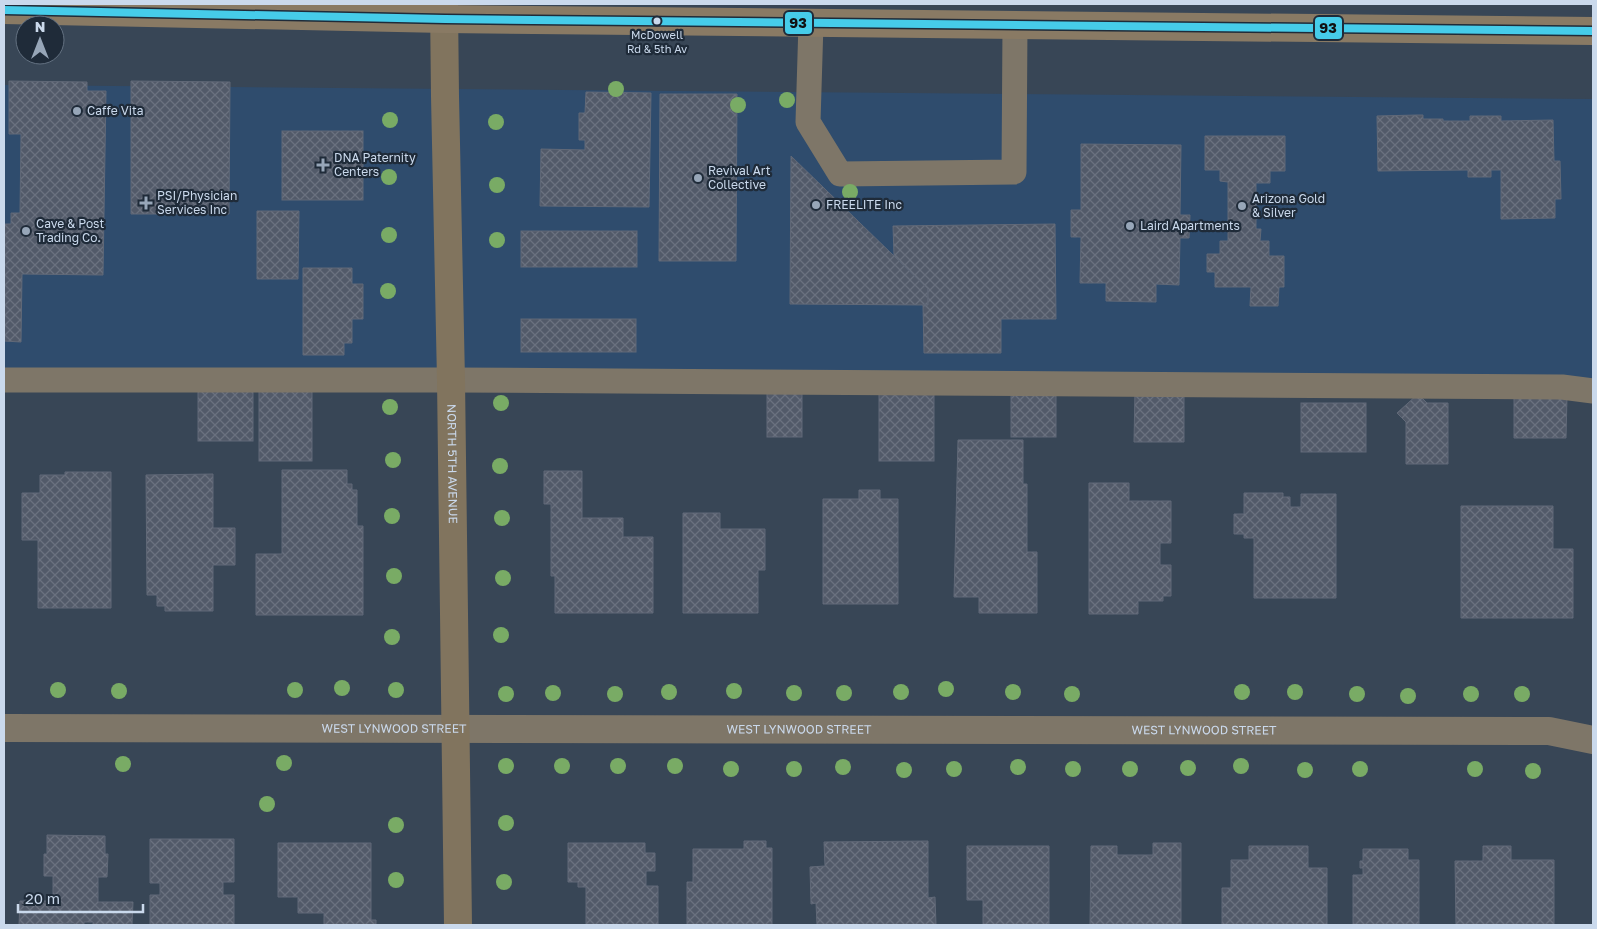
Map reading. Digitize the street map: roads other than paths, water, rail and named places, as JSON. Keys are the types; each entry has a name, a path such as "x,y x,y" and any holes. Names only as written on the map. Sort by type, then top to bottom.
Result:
{"main road":[{"path":"4,10 444,11 810,23 1593,31"}],"street":[{"name":"NORTH 5TH AVENUE","path":"444,11 444,96 452,380 458,925"},
{"name":"WEST LYNWOOD STREET","path":"4,728 1549,731 1593,740"}],"lane":[{"path":"810,23 808,122 840,174 1014,172 1015,25"},
{"path":"4,380 452,380 1562,387 1593,391"}],"place":[{"name":"McDowell Rd & 5th Av","path":"657,21"},
{"name":"Caffe Vita","path":"77,111"},
{"name":"DNA Paternity Centers","path":"323,165"},
{"name":"Revival Art Collective","path":"698,178"},
{"name":"PSI/Physician Services Inc","path":"146,203"},
{"name":"FREELITE Inc","path":"816,205"},
{"name":"Arizona Gold & Silver","path":"1242,206"},
{"name":"Laird Apartments","path":"1130,226"},
{"name":"Cave & Post Trading Co.","path":"26,231"}]}
